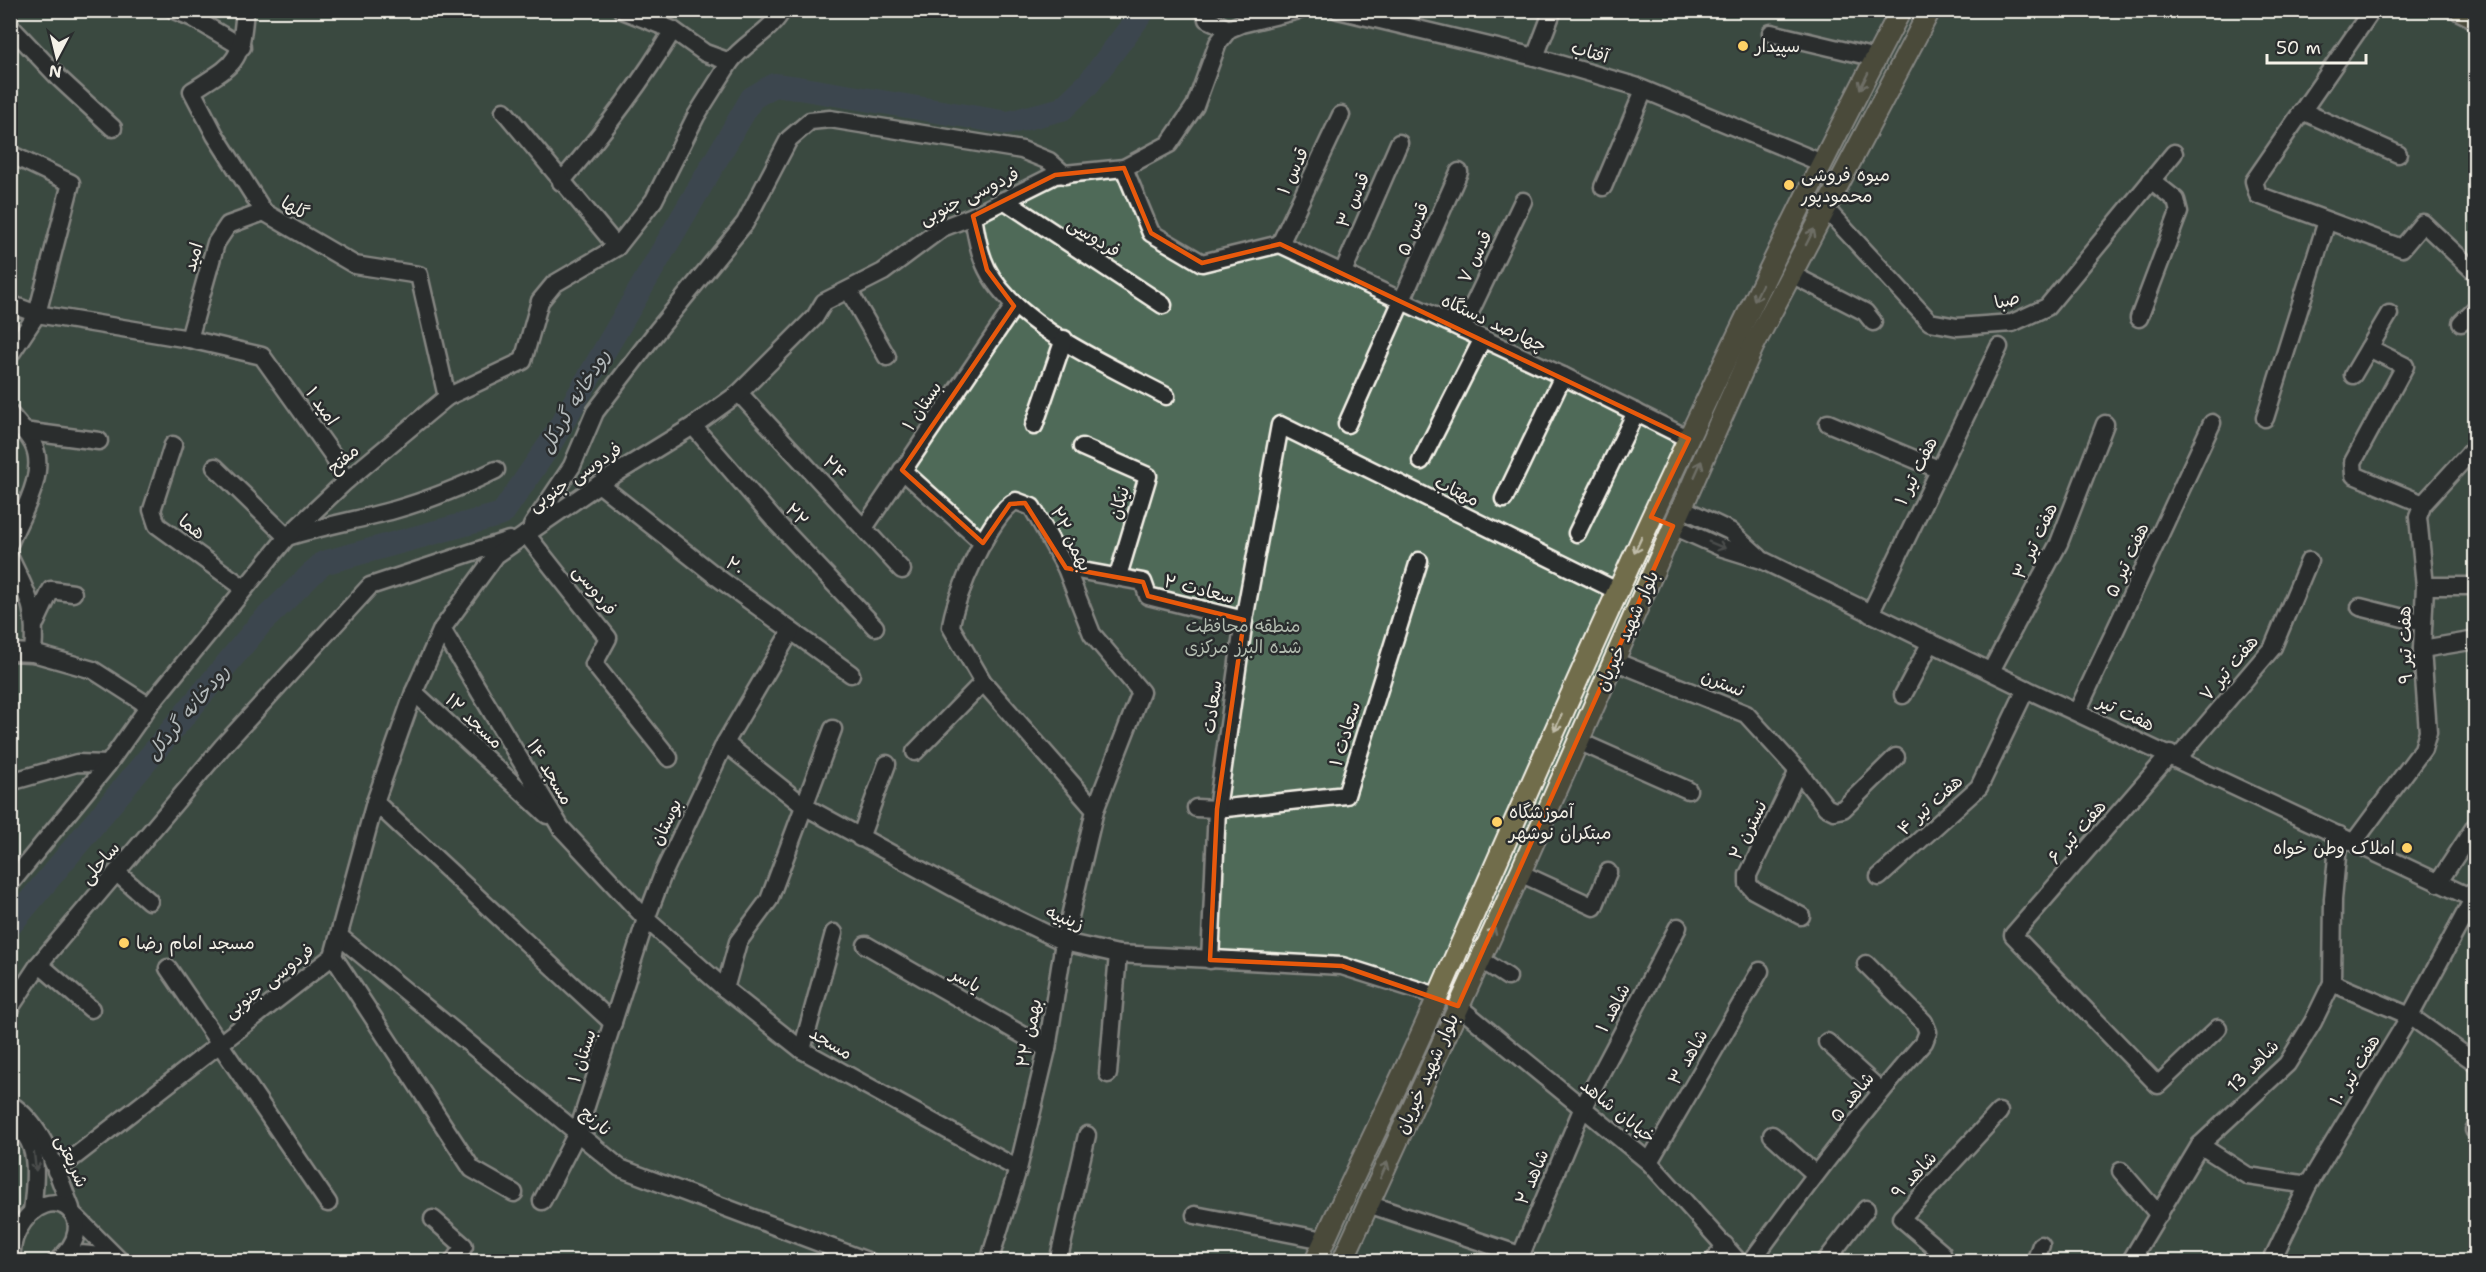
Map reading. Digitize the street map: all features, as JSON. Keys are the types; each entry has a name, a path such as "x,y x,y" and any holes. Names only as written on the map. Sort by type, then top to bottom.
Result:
{"highway":[{"path":"2462,10 2475,17"}],"main road":[{"name":"بلوار شهید خیریان","path":"1315,1262 1660,498 1822,162 1901,10"},
{"name":"بلوار شهید خیریان","path":"1342,1262 1520,873 1753,346 1930,10"},
{"path":"1660,498 1682,508"},
{"path":"1652,517 1673,526"},
{"path":"1437,996 1458,1006"}],"street":[{"path":"174,10 193,18 242,47 245,10"},
{"path":"622,10 673,30 705,53 730,62"},
{"path":"504,111 617,247 654,200 696,116 730,62 740,48 778,18 782,10"},
{"path":"1205,10 1207,19 1228,29 1299,10"},
{"name":"آفتاب","path":"1338,10 1402,18 1644,90 1822,162"},
{"path":"1535,57 1552,10"},
{"path":"2372,10 2254,181 2258,195 2402,248 2423,223 2475,273"},
{"path":"10,26 60,79 113,128"},
{"name":"فردوسی جنوبی","path":"56,1171 333,956 375,802 414,692 441,629 496,555 599,484 693,426 739,393 815,317 824,302 883,272 942,228 973,216 1055,175 1124,168 1168,144 1195,106 1218,43 1228,29"},
{"path":"561,182 609,127 645,77 673,30"},
{"path":"1771,33 1876,57"},
{"name":"گلها","path":"242,47 230,67 192,90 215,135 264,212 355,266 419,275 447,397"},
{"path":"1603,187 1644,90"},
{"path":"2302,111 2398,154"},
{"name":"قدس ۱","path":"1280,244 1341,115"},
{"path":"526,534 572,466 595,412 657,330 745,223 789,139 800,127 810,121 830,119 1022,150 1049,161 1065,175"},
{"name":"قدس ۳","path":"1344,272 1399,143"},
{"name":"صبا","path":"1826,208 1930,322 1958,327 2012,323 2047,307 2174,153"},
{"path":"10,154 71,183 37,314 10,355"},
{"path":"1124,168 1151,233 1202,263 1280,244"},
{"name":"قدس ۵","path":"1347,424 1459,172"},
{"path":"2139,318 2179,212 2176,200 2151,180"},
{"name":"فردوسی","path":"1004,200 1163,305"},
{"name":"قدس ۷","path":"1462,329 1523,201"},
{"name":"امید","path":"189,339 216,243 228,225 264,212"},
{"path":"973,216 978,243 987,270 1014,306 1064,339 1166,396"},
{"path":"2265,418 2327,221"},
{"name":"چهارصد دستگاه","path":"1280,244 1563,376 1689,439"},
{"name":"مفتح","path":"10,884 108,764 149,706 287,537 346,481 447,397 523,361 540,301 554,284 617,247"},
{"path":"1791,274 1865,312 1873,322"},
{"path":"849,291 887,357"},
{"path":"10,304 37,314 189,339"},
{"name":"بستان ۱","path":"864,528 1014,306"},
{"path":"2461,323 2475,308"},
{"path":"2353,375 2389,314"},
{"name":"امید ۱","path":"189,339 262,356 332,454 346,481"},
{"path":"1034,426 1064,339"},
{"path":"1421,460 1482,340"},
{"name":"هفت تیر ۱","path":"1870,614 1938,469 1999,347"},
{"path":"2369,348 2405,366 2353,462 2354,475 2423,504 2475,446"},
{"path":"1504,499 1563,376"},
{"name":"۲۴","path":"739,393 902,570"},
{"path":"1577,533 1636,412"},
{"path":"10,414 34,446 38,464 34,484 10,542"},
{"path":"1828,423 1938,469"},
{"name":"هفت تیر ۵","path":"2078,712 2212,423"},
{"name":"هفت تیر ۳","path":"1991,671 2059,543 2105,424"},
{"name":"مهتاب","path":"1280,425 1617,591"},
{"name":"سعادت","path":"1210,960 1217,809 1244,620 1280,425"},
{"name":"۲۲","path":"693,426 875,627"},
{"path":"23,431 99,441"},
{"name":"هما","path":"173,445 152,510 157,525 244,588"},
{"name":"نیکان","path":"1082,447 1148,476 1119,576"},
{"path":"215,467 287,537 445,494 496,470"},
{"path":"902,470 984,543"},
{"name":"۲۰","path":"599,484 790,631 851,674"},
{"name":"۲۲ بهمن","path":"989,1262 1018,1169 1047,1048 1064,942 1095,810 1141,692 1092,634 1066,568 1032,507 1016,501 1010,504 984,543 956,604 951,627 983,682 1095,810"},
{"name":"هفت تیر ۹","path":"2346,839 2423,748 2428,732 2422,649 2425,586 2418,517 2423,504"},
{"name":"هفت تیر","path":"1682,508 1730,531 1762,560"},
{"name":"هفت تیر","path":"1673,526 1720,547 1762,560 1870,614 2474,900"},
{"name":"فردوسی","path":"526,534 608,638 594,664 669,758"},
{"name":"ساحلی","path":"10,1008 39,964 224,747 370,586 526,534"},
{"path":"10,558 31,602 36,622 33,653"},
{"name":"سعادت ۱","path":"1217,809 1346,795 1419,561"},
{"name":"هفت تیر ۷","path":"2174,756 2273,647 2309,561"},
{"path":"1066,568 1119,576"},
{"name":"سعادت ۲","path":"1119,576 1143,582 1148,596 1244,620"},
{"path":"2425,586 2475,586"},
{"path":"36,622 51,590 73,593"},
{"path":"2360,607 2423,623"},
{"name":"مسجد ۱۴","path":"441,629 561,828 645,919"},
{"name":"بوستان","path":"645,919 663,874 725,743 790,631"},
{"path":"2422,649 2475,640"},
{"path":"1903,695 1930,642"},
{"path":"10,652 33,653 93,670 149,706"},
{"name":"نسترن","path":"1614,660 1746,714 1798,771 1826,807 1834,811 1843,809 1896,757"},
{"path":"915,752 983,682"},
{"name":"هفت تیر ۴","path":"1879,877 1979,787 2026,688"},
{"name":"مسجد ۱۲","path":"414,692 561,828"},
{"path":"725,989 738,942 769,900 833,729"},
{"path":"1578,741 1688,790"},
{"name":"زینبیه","path":"725,743 804,806 963,893 1064,942 1118,954 1341,966 1437,996"},
{"name":"هفت تیر ۶","path":"2174,756 2013,935 2158,1085 2218,1028"},
{"path":"10,782 78,763 108,764"},
{"path":"860,838 887,764"},
{"name":"نسترن ۲","path":"1798,771 1748,875 1748,884 1753,890 1801,916"},
{"path":"375,802 613,1023"},
{"path":"1196,808 1217,809"},
{"path":"2438,883 2475,825"},
{"name":"شاهد 13","path":"2130,1262 2200,1145 2288,1064 2313,1022 2332,983 2333,899 2346,839"},
{"path":"117,873 149,901"},
{"path":"1520,873 1594,907 1608,873"},
{"name":"هفت تیر ۱۰","path":"2271,1262 2308,1185 2410,1016 2474,900"},
{"name":"بستان ۱","path":"542,1201 578,1131 645,919"},
{"name":"مسجد","path":"645,919 725,989 802,1050 1018,1169"},
{"name":"شاهد ۱","path":"1583,1107 1678,927"},
{"path":"802,1050 834,933"},
{"name":"نارنج","path":"339,936 620,1168 870,1262"},
{"name":"یاسر","path":"866,945 1047,1048"},
{"path":"1108,1074 1118,954"},
{"path":"333,956 472,1169 514,1193"},
{"path":"1480,959 1508,977"},
{"path":"39,964 91,1009"},
{"name":"شاهد ۵","path":"1750,1262 1815,1174 1881,1091 1924,1042 1928,1032 1924,1022 1866,964"},
{"path":"168,968 328,1203"},
{"name":"شاهد ۳","path":"1649,1162 1760,971"},
{"path":"2332,983 2410,1016 2475,1063"},
{"name":"خیابان شاهد","path":"1458,1006 1649,1162 1739,1262"},
{"path":"1827,1042 1881,1091"},
{"name":"شریعتی","path":"10,1104 33,1127 46,1145 73,1213"},
{"name":"شاهد ۲","path":"1519,1258 1583,1107"},
{"name":"شاهد ۹","path":"1937,1262 1942,1253 1901,1218 1999,1112"},
{"name":"شریعتی","path":"10,1121 26,1138 35,1153 36,1174 32,1212"},
{"path":"1058,1262 1087,1135"},
{"path":"1772,1135 1815,1174"},
{"path":"2200,1145 2248,1176 2308,1185"},
{"path":"2121,1171 2159,1215"},
{"path":"12,1253 21,1224 32,1212 50,1204 60,1204 73,1213 121,1261"},
{"path":"1368,1204 1519,1258"},
{"path":"1825,1262 1866,1209"},
{"path":"56,1262 74,1239 73,1213"},
{"path":"1195,1215 1324,1240"},
{"path":"433,1219 464,1246 453,1262"},
{"path":"1713,1262 1725,1245"},
{"path":"2035,1262 2041,1245"},
{"path":"56,1262 66,1255 81,1254 121,1261"}],"highlighted area":[{"path":"1124,168 1151,233 1202,263 1280,244 1689,439 1651,517 1673,526 1458,1006 1342,966 1210,960 1217,809 1244,620 1148,596 1143,582 1066,568 1025,503 1010,504 983,543 902,470 1014,306 987,270 973,216 1055,175"}],"green space":[{"name":"منطقه محافظت شده البرز مرکزی","path":"10,11 2475,11 2475,1261 11,1261"}],"waterway":[{"name":"رودخانه گردکل","path":"10,925 261,623 323,563 502,514 550,444 752,98 774,85 1008,123 1062,109 1089,83 1144,10"}],"place":[{"name":"سپیدار","path":"1743,46"},
{"name":"میوه فروشی محمودپور","path":"1789,185"},
{"name":"آموزشگاه مبتکران نوشهر","path":"1497,822"},
{"name":"املاک وطن خواه","path":"2407,848"},
{"name":"مسجد امام رضا","path":"124,943"}]}
